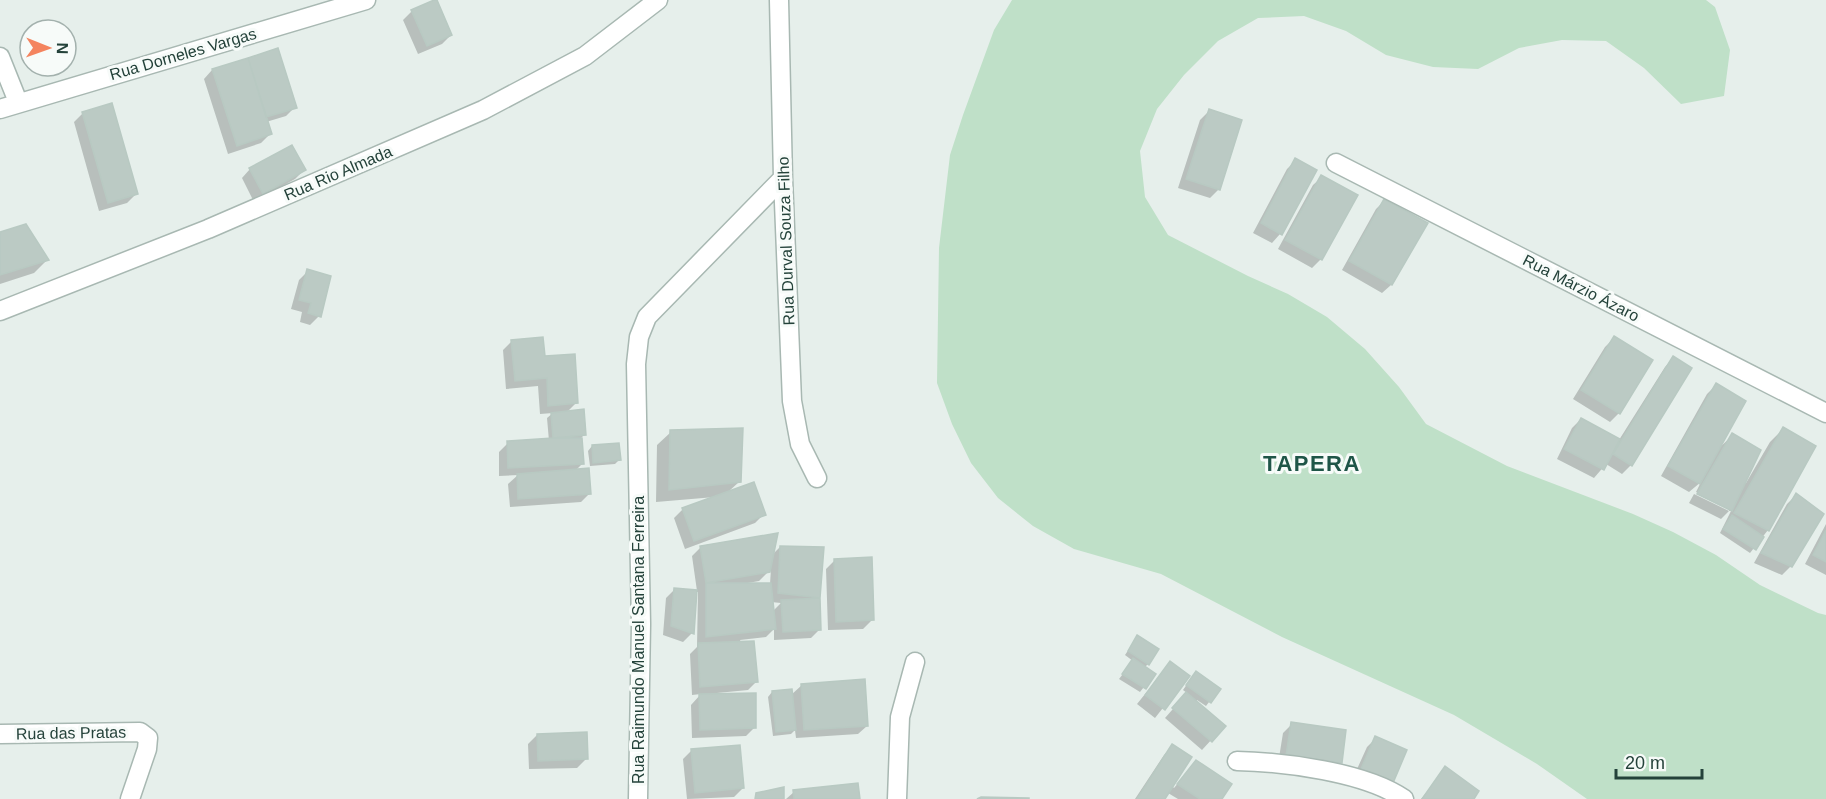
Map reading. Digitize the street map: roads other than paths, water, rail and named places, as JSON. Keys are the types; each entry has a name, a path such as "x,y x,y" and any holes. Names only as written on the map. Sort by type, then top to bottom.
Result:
{"street":[{"name":"Rua Dorneles Vargas","path":"0,109 366,0"},
{"name":"Rua Rio Almada","path":"0,311 208,229 483,110 585,56 658,0"},
{"name":"Rua Durval Souza Filho","path":"779,0 792,401 800,444 817,478"},
{"path":"0,57 18,102"},
{"name":"Rua Márzio Ázaro","path":"1336,163 1826,413"},
{"name":"Rua Raimundo Manuel Santana Ferreira","path":"638,799 641,624 636,364 639,337 647,317 783,178"},
{"path":"897,799 900,717 915,662"},
{"name":"Rua das Pratas","path":"0,734 140,732 148,738 147,749 130,799"},
{"path":"1237,761 1284,764 1368,781 1392,790 1404,799"}],"district":[{"name":"TAPERA","path":"1312,463"}]}
